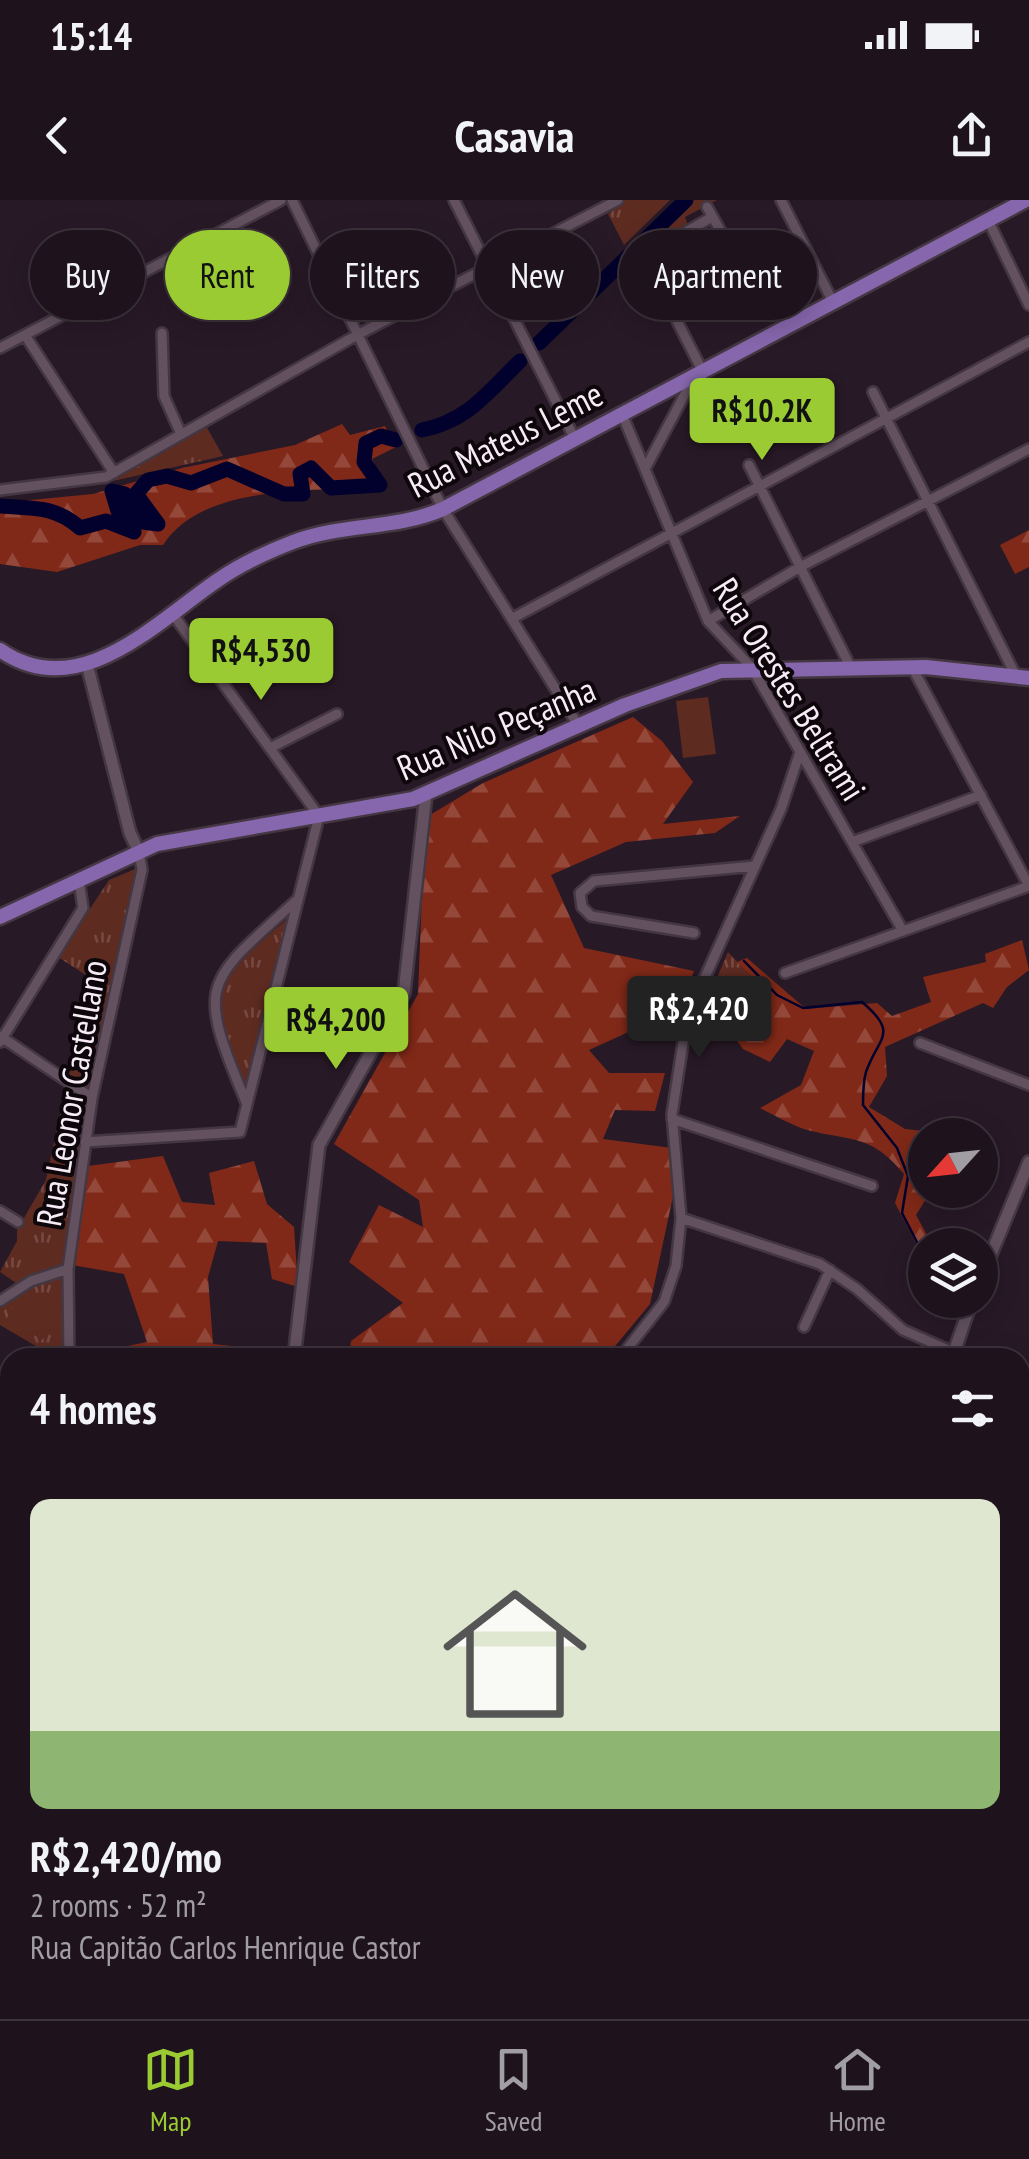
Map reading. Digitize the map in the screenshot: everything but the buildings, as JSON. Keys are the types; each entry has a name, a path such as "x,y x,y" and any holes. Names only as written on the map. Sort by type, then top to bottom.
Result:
{"main road":[{"name":"Rua Mateus Leme","path":"0,650 35,666 87,664 119,651 240,566 290,543 340,528 407,522 443,509 1026,200"},
{"name":"Rua Nilo Peçanha","path":"0,916 163,843 426,794 578,725 688,681 752,668 912,667 1023,677"}],"street":[{"path":"0,348 281,200"},
{"path":"292,200 443,509 578,725"},
{"path":"454,200 475,242"},
{"path":"781,200 834,302"},
{"path":"560,230 615,201"},
{"path":"645,469 699,374 644,256 698,226 710,212 763,306 759,314 748,314 698,226"},
{"path":"988,220 1029,305"},
{"path":"0,490 91,481 114,473 180,432 475,275"},
{"path":"514,320 575,439"},
{"path":"162,333 164,396 180,432"},
{"path":"24,335 114,473"},
{"path":"513,618 1029,342"},
{"path":"873,392 1023,677"},
{"name":"Rua Orestes Beltrami","path":"622,414 708,621 752,668 903,931"},
{"path":"708,621 800,567 1029,449"},
{"path":"749,465 851,668"},
{"path":"85,1142 240,1132 320,816 172,613"},
{"path":"87,664 130,833 139,852"},
{"path":"786,974 1029,886 912,667"},
{"path":"270,748 337,714"},
{"path":"628,1348 669,1293 681,1218 672,1119 687,1016 782,809 800,752"},
{"path":"295,1348 319,1145 404,993 426,794"},
{"path":"852,842 980,795"},
{"name":"Rua Leonor Castellano","path":"0,1301 31,1281 68,1269 92,1098 142,870 139,852"},
{"path":"694,933 591,916 582,906 580,893 594,881 755,866"},
{"path":"79,882 83,908 1,1039 92,1098"},
{"path":"247,1105 215,1026 214,990 230,961 299,897"},
{"path":"920,1043 1029,1085"},
{"path":"672,1119 872,1186"},
{"path":"998,1237 1029,1162"},
{"path":"0,1211 18,1222"},
{"path":"681,1218 830,1270 903,1330 939,1348"},
{"path":"68,1269 68,1348"},
{"path":"804,1327 830,1270"},
{"path":"955,1348 966,1318"}],"green space":[{"path":"620,200 670,200 639,230 619,230 619,235 608,214 621,205"},
{"path":"693,200 717,200 685,217 688,225 679,230 662,230"},
{"path":"342,424 350,435 385,426 396,447 372,459 385,487 295,491 233,500 205,510 181,525 163,545 140,545 57,572 0,564 0,503 93,494 182,468 295,445"},
{"path":"206,426 223,456 113,481"},
{"path":"1029,530 1029,567 1015,574 1000,545"},
{"path":"708,697 716,754 683,758 676,701"},
{"path":"633,717 662,741 693,782 663,824 740,816 715,833 626,842 551,875 584,948 694,971 679,1009 589,1050 609,1073 665,1073 655,1111 615,1110 603,1139 672,1148 673,1196 650,1304 613,1348 350,1348 351,1341 403,1303 349,1262 379,1205 423,1227 419,1200 334,1144 418,994 425,818 483,783"},
{"path":"140,867 90,1090 69,1077 75,1034 92,979 58,957 109,880"},
{"path":"287,919 246,1087 225,1029 222,992 242,960"},
{"path":"1022,940 1029,970 1007,987 993,1008 983,1003 885,1047 887,1076 869,1107 908,1129 908,1208 920,1208 916,1215 923,1228 908,1228 895,1203 904,1174 880,1151 858,1141 804,1129 760,1108 801,1085 814,1051 787,1039 770,1062 743,1049 723,1021 726,1009 763,988 737,962 747,958 806,1009 877,1003 892,1016 931,1002 923,977 986,962 985,954"},
{"path":"728,952 763,989 726,1009 711,992"},
{"path":"66,1086 88,1099 64,1265 16,1283 0,1272 17,1241 17,1230 46,1180"},
{"path":"163,1156 182,1202 215,1205 209,1173 254,1161 267,1204 294,1227 298,1287 272,1279 266,1243 218,1241 208,1277 213,1344 250,1348 118,1348 147,1342 124,1274 72,1265 88,1166"},
{"path":"62,1276 65,1348 39,1348 0,1325 0,1308 26,1288"},
{"path":"18,1295 58,1319 42,1340 7,1318"}],"waterway":[{"path":"539,343 686,200"},
{"path":"422,430 465,412 520,361"},
{"path":"0,506 53,512 80,528 106,521 134,532 118,511 112,491 125,494 143,522 158,524 136,494 148,480 167,476 191,483 227,469 284,494 303,494 300,474 311,468 331,488 380,485 364,462 366,443 381,436 396,440"},
{"path":"744,961 777,995 803,1008 862,1002 880,1022 883,1036 866,1072 863,1105 897,1148 908,1176 902,1213 910,1228"}]}
